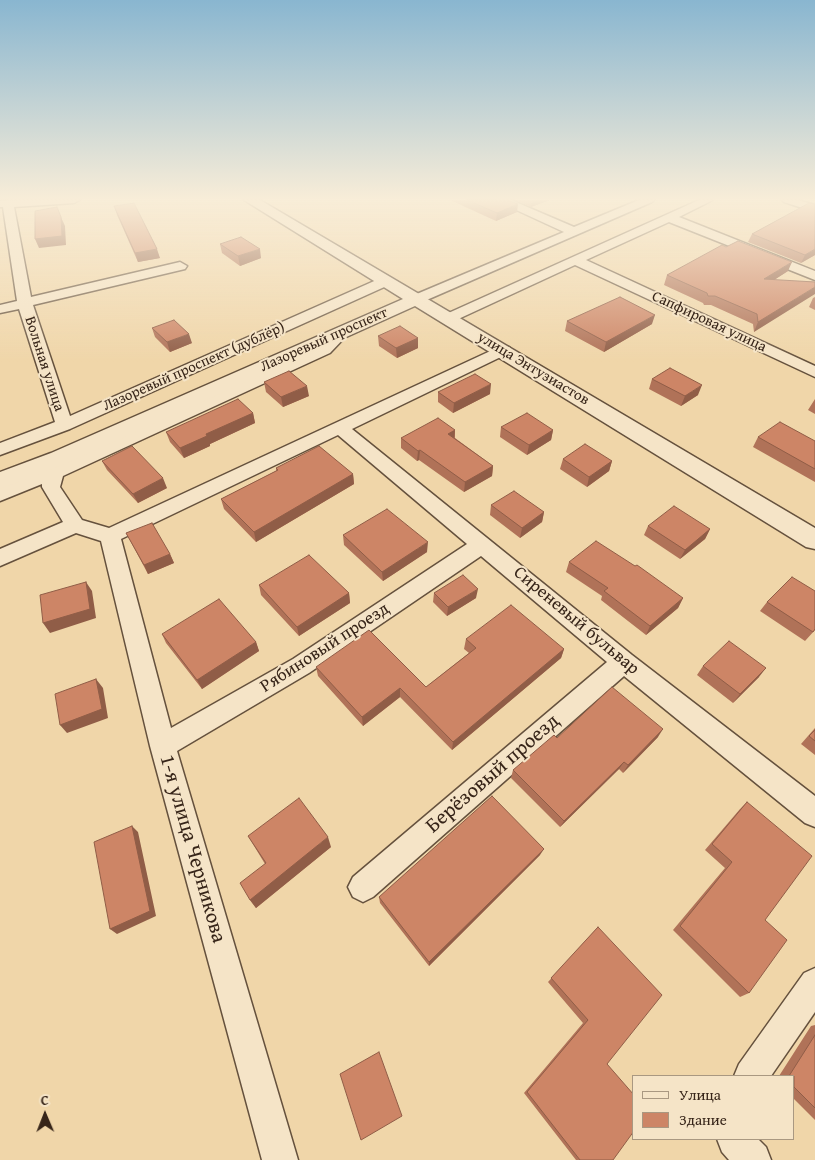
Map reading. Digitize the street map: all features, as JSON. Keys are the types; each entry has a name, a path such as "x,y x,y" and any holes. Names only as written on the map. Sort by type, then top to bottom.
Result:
{"street":[{"name":"Вольная улица","path":"15,254 25,304 64,425"},
{"name":"улица Энтузиастов","path":"341,254 504,350 815,540"},
{"name":"Лазоревый проспект","path":"0,469 61,446 412,296 516,254"},
{"path":"449,318 588,254"},
{"path":"761,254 815,276"},
{"name":"Сапфировая улица","path":"575,260 815,372"},
{"name":"Вольная улица","path":"0,309 180,266"},
{"name":"Лазоревый проспект (дублёр)","path":"0,449 64,425 386,281"},
{"name":"Лазоревый проспект","path":"0,481 59,458 343,332 412,296"},
{"path":"0,494 55,472 325,350 343,332"},
{"path":"55,472 51,487 76,525 110,536 504,350"},
{"name":"Сиреневый бульвар","path":"339,428 484,544 624,662 815,813"},
{"path":"0,558 76,525"},
{"name":"1-я улица Черникова","path":"110,536 163,746 280,1160"},
{"name":"Рябиновый проезд","path":"163,746 301,666 484,544"},
{"name":"Берёзовый проезд","path":"363,887 624,662"},
{"path":"752,1075 815,984"},
{"path":"736,1140 753,1160"}],"building":[{"path":"705,254 772,254 792,262 764,279 815,282 815,287 758,322 757,314 715,296 708,296 707,293 667,275"},
{"path":"620,297 655,315 606,342 567,321"},
{"path":"174,320 189,334 167,342 152,328"},
{"path":"400,326 418,338 396,348 378,336"},
{"path":"670,368 702,385 685,396 652,379"},
{"path":"289,371 307,386 281,397 264,382"},
{"path":"475,374 491,384 454,403 438,392"},
{"path":"238,399 253,413 206,434 207,436 180,448 166,432"},
{"path":"527,413 553,430 529,445 501,427"},
{"path":"438,418 455,430 448,434 493,466 465,482 401,438"},
{"path":"780,422 815,441 815,469 758,437"},
{"path":"585,444 612,461 589,477 563,459"},
{"path":"132,446 163,478 133,494 102,461"},
{"path":"319,446 353,474 254,532 221,499 278,470 276,468"},
{"path":"514,491 544,512 522,528 491,505"},
{"path":"674,506 710,529 685,550 648,526"},
{"path":"387,509 428,542 382,572 343,535"},
{"path":"152,523 170,554 144,565 126,533"},
{"path":"596,541 635,566 637,565 683,598 650,626 604,591 608,588 569,562"},
{"path":"309,555 349,593 297,627 259,585"},
{"path":"463,575 478,589 448,607 434,593"},
{"path":"792,577 815,591 815,629 813,632 767,602"},
{"path":"86,582 90,609 43,623 40,595"},
{"path":"219,599 256,642 197,680 162,634"},
{"path":"511,605 564,649 453,742 400,688 362,717 316,667 369,630 426,687 476,648 466,639"},
{"path":"729,641 766,668 740,694 703,666"},
{"path":"96,679 102,709 60,725 55,694"},
{"path":"612,687 663,729 628,765 624,762 564,821 513,770 554,735 557,738"},
{"path":"815,730 815,741 809,736"},
{"path":"492,796 544,849 429,962 379,897"},
{"path":"299,798 328,837 250,900 240,883 266,863 248,836"},
{"path":"747,802 812,856 765,920 787,940 749,993 680,926 732,862 712,844"},
{"path":"132,826 150,911 110,929 94,842"},
{"path":"598,927 662,995 607,1064 632,1093 632,1134 613,1160 580,1160 527,1092 588,1020 551,978"},
{"path":"815,1035 815,1108 795,1088 795,1075 790,1075"},
{"path":"379,1052 402,1116 361,1140 340,1074"}]}
